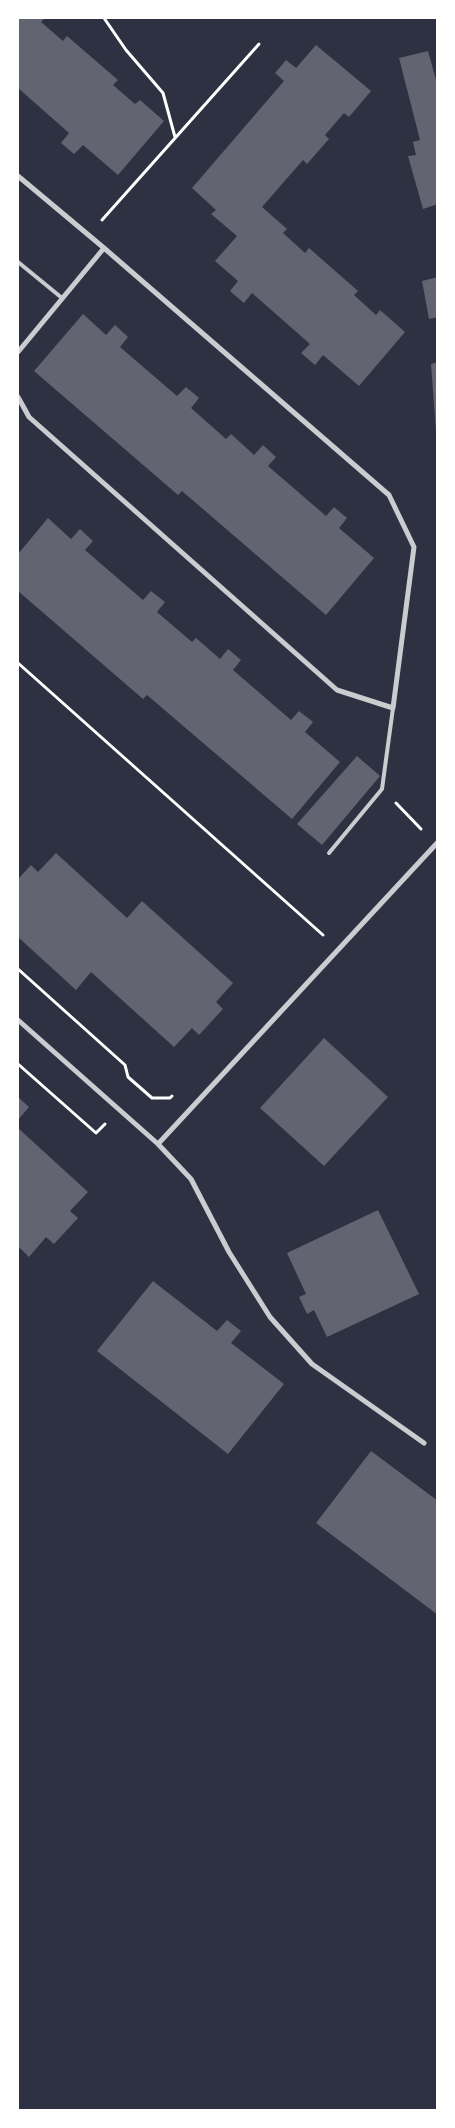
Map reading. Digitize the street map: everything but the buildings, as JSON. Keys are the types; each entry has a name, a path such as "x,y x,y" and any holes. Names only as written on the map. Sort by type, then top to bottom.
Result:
{"street":[{"path":"18,176 89,235 389,495 414,547 393,708 337,690 29,416 18,397"},
{"path":"18,352 104,248"},
{"path":"158,1144 436,843"},
{"path":"18,1020 158,1144 191,1179 229,1252 276,1323 312,1364 424,1443"}],"lane":[{"path":"18,262 62,298"},
{"path":"329,854 382,789 393,708"}],"path":[{"path":"104,18 126,50 163,93 176,138"},
{"path":"89,235 259,44"},
{"path":"18,663 338,949"},
{"path":"382,789 436,843"},
{"path":"315,941 321,934"},
{"path":"18,969 125,1065 128,1077 152,1098 170,1098 176,1090"}]}
